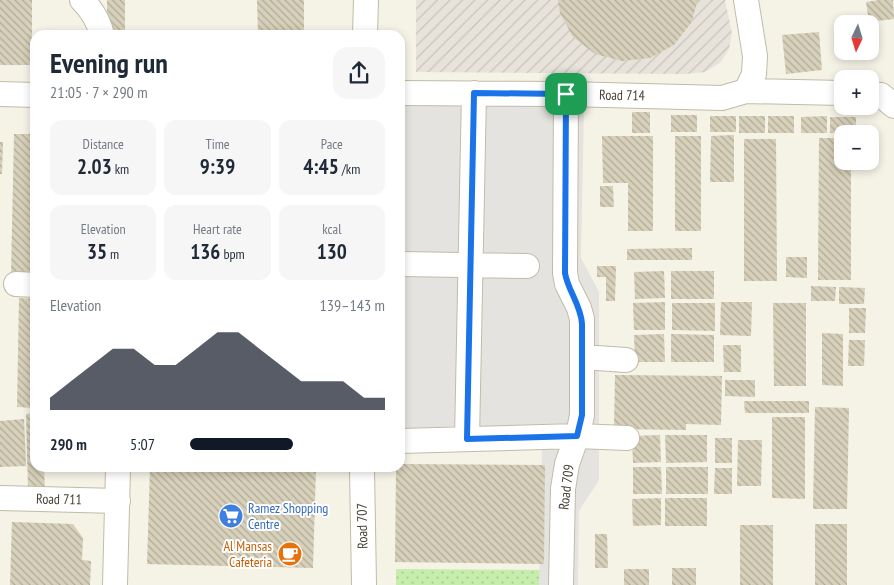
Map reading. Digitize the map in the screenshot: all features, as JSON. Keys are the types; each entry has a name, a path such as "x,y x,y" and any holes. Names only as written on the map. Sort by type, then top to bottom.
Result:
{"street":[{"path":"82,0 90,8 101,30"},
{"path":"365,30 366,0"},
{"path":"746,0 755,56 754,74 746,91"},
{"name":"Road 714","path":"405,93 566,94 722,98 746,91 834,93"},
{"path":"467,439 474,93"},
{"path":"0,94 30,96"},
{"name":"Road 709","path":"561,585 563,489 567,464 582,415 581,313 567,284 565,273 566,94"},
{"path":"405,264 527,266"},
{"path":"582,357 626,360"},
{"path":"405,440 577,436 627,438"},
{"path":"115,585 118,472"},
{"name":"Road 707","path":"362,472 364,585"},
{"name":"Road 711","path":"0,498 118,501"}],"shaded area":[{"path":"416,0 725,0 732,33 729,49 721,62 705,72 686,74 416,72"},
{"path":"405,102 584,104 581,258 599,292 599,480 579,511 578,585 539,585 542,449 405,447"}],"green space":[{"path":"396,569 544,570 544,585 396,585"}],"building":[{"path":"0,0 32,0 30,65 0,65"},
{"path":"107,0 125,0 125,30 107,30"},
{"path":"257,0 304,0 304,30 258,30"},
{"path":"558,0 698,0 691,23 674,45 650,58 622,61 595,54 573,37 560,13"},
{"path":"893,0 894,19 879,21 879,15 868,15 866,2"},
{"path":"819,32 822,70 786,74 782,35"},
{"path":"632,112 650,112 650,133 632,133"},
{"path":"671,115 697,115 697,132 671,132"},
{"path":"710,116 736,116 736,132 710,132"},
{"path":"739,116 765,116 765,133 739,133"},
{"path":"768,116 794,116 794,133 768,133"},
{"path":"827,116 827,133 801,133 801,117"},
{"path":"830,117 856,117 856,125 834,125 834,133 830,133"},
{"path":"14,134 30,134 30,276 11,275"},
{"path":"734,135 734,182 710,182 711,136"},
{"path":"602,136 653,136 653,231 628,231 628,183 603,183"},
{"path":"675,136 701,136 701,231 675,231"},
{"path":"819,138 834,138 834,170 851,170 851,280 818,280"},
{"path":"744,139 776,139 777,281 744,281"},
{"path":"0,142 3,142 2,174 0,174"},
{"path":"600,186 613,186 614,207 600,207"},
{"path":"692,248 692,260 627,260 627,249"},
{"path":"786,257 807,257 807,278 786,277"},
{"path":"597,266 616,266 615,301 606,301 606,277 597,277"},
{"path":"664,271 665,298 635,299 634,272"},
{"path":"671,271 714,271 714,299 671,299"},
{"path":"811,286 836,287 835,301 811,301"},
{"path":"839,287 865,288 864,304 839,304"},
{"path":"19,298 30,299 30,408 17,407"},
{"path":"665,302 665,330 634,330 633,303"},
{"path":"721,302 752,302 751,336 720,335"},
{"path":"672,303 715,303 715,331 672,330"},
{"path":"773,303 806,303 806,386 774,386"},
{"path":"849,308 866,308 865,333 849,333"},
{"path":"822,333 843,334 843,386 822,385"},
{"path":"664,334 665,362 635,362 634,335"},
{"path":"671,334 714,335 714,362 671,362"},
{"path":"849,340 865,340 864,366 848,366"},
{"path":"723,345 741,345 741,372 724,372"},
{"path":"615,375 722,376 721,425 686,424 686,430 614,429"},
{"path":"725,380 755,380 755,397 725,396"},
{"path":"744,401 809,401 809,413 745,413"},
{"path":"815,407 849,408 847,509 813,509"},
{"path":"26,414 30,414 30,472 44,472 45,489 28,489"},
{"path":"772,417 805,417 805,499 772,498"},
{"path":"24,419 26,466 0,467 0,421"},
{"path":"660,435 661,462 633,463 632,436"},
{"path":"665,435 707,435 707,462 666,463"},
{"path":"715,438 732,438 732,463 715,463"},
{"path":"738,440 762,440 761,486 737,486"},
{"path":"405,464 545,465 544,564 395,562 396,472 405,472"},
{"path":"633,467 661,467 662,494 633,494"},
{"path":"666,467 708,467 708,494 666,494"},
{"path":"715,468 732,468 732,494 714,494"},
{"name":"Ramez Shopping Centre","path":"150,472 316,472 313,568 147,564"},
{"path":"661,498 661,525 633,526 632,499"},
{"path":"665,498 707,498 707,526 665,526"},
{"path":"12,522 73,524 83,538 82,560 91,561 90,585 10,585"},
{"path":"815,524 847,524 847,585 815,585"},
{"path":"740,525 773,525 773,585 740,585"},
{"path":"595,534 607,534 608,568 595,568"},
{"path":"672,568 696,568 696,585 672,585"},
{"path":"624,569 649,569 649,585 624,585"}],"place":[{"name":"Ramez Shopping Centre","path":"231,516"},
{"name":"Al Mansas Cafeteria","path":"290,554"}],"route":[{"path":"474,93 566,94 565,273 567,284 579,308 582,319 582,415 579,430 577,436 467,439 474,93"}]}
